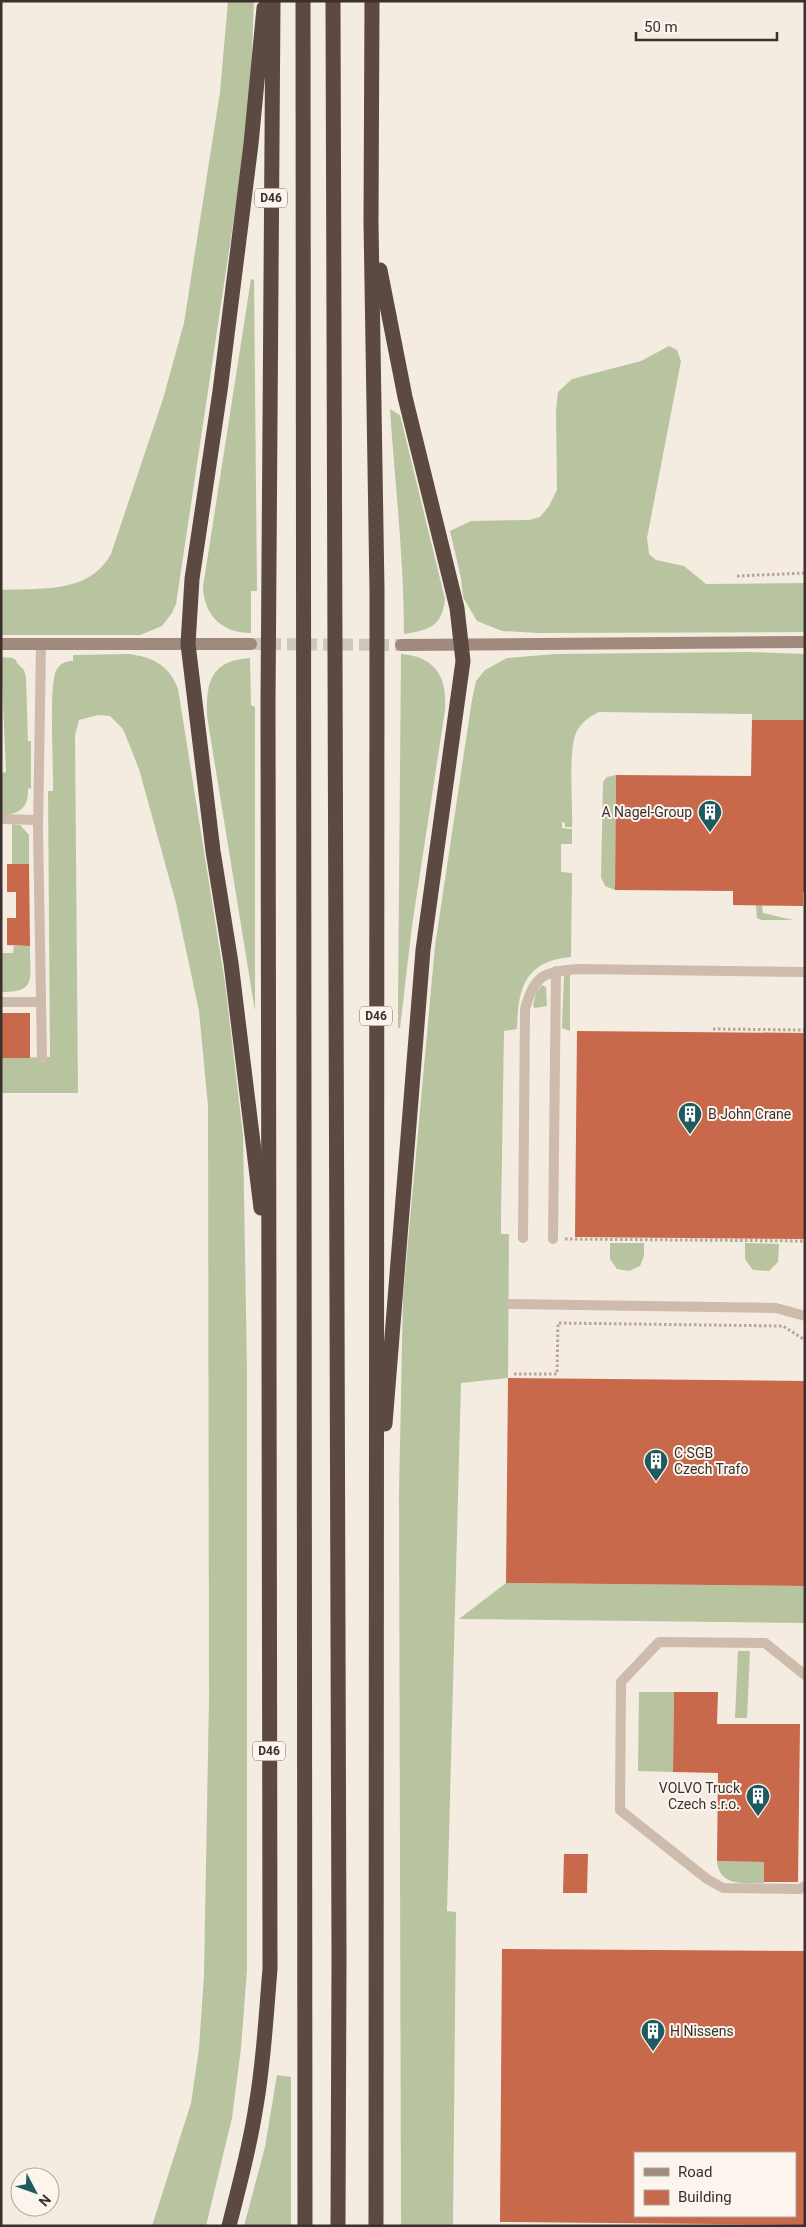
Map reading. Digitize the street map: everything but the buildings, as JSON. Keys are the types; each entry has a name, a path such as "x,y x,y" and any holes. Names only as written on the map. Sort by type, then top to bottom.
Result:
{"highway":[{"path":"264,1 251,144 220,391 192,579 188,644 213,851 231,963 269,1272"},
{"name":"D46","path":"228,2226 245,2165 256,2106 270,1969 268,704 273,1"},
{"path":"303,1 305,2226"},
{"path":"333,1 339,1949 338,2226"},
{"name":"D46","path":"372,1 371,222 377,590 376,2226"},
{"path":"371,222 405,397 453,591 463,643 462,680 423,950 377,1535"}],"main road":[{"path":"401,645 463,643 805,642"},
{"path":"1,644 252,644"}],"lane":[{"path":"41,644 38,820 42,1058"},
{"path":"1,819 38,820"},
{"path":"523,1238 525,1009 530,993 537,981 550,972 578,969 805,972"},
{"path":"553,1239 556,971"},
{"path":"1,1002 41,1002"},
{"path":"510,1304 776,1308 805,1316"},
{"path":"805,1675 765,1643 659,1642 621,1682 620,1810 707,1879 723,1888 800,1889 805,1886"}],"path":[{"path":"737,576 805,573"},
{"path":"713,1029 805,1030"},
{"path":"553,1239 805,1241"},
{"path":"514,1374 557,1374 558,1323 783,1326 805,1340"}],"green space":[{"path":"228,1 254,1 250,98 238,191 176,604 162,626 140,635 1,635 1,590 48,588 77,582 90,576 102,567 111,554 163,399 184,323 220,92"},
{"path":"251,279 254,280 257,591 251,591 251,633 232,630 217,621 207,606 203,587"},
{"path":"669,346 677,350 681,361 647,538 649,554 656,560 684,566 706,584 805,583 805,632 539,633 502,631 477,621 463,597 461,578 450,531 471,521 529,520 540,517 549,506 557,490 556,411 558,392 572,379 641,361"},
{"path":"390,409 400,415 445,599 441,616 433,626 421,631 404,634 401,550"},
{"path":"749,652 805,654 805,720 752,720 752,714 599,712 580,726 576,733 572,752 572,827 565,827 565,823 562,822 562,828 572,829 572,844 561,844 561,872 572,873 571,957 543,964 534,971 522,990 519,1001 517,1029 504,1031 501,1234 509,1234 508,1378 461,1383 447,1911 456,1912 453,2226 401,2226 399,1494 403,1297 435,946 476,681 485,670 507,658 555,654"},
{"path":"128,654 145,657 165,668 178,689 225,983 243,1135 247,1371 247,1970 241,2048 232,2118 206,2226 152,2226 191,2103 199,2049 204,1975 209,1698 208,1106 199,1011 176,903 139,769 123,729 110,716 98,715 79,720 75,735 78,1093 1,1093 1,1058 50,1057 48,791 53,791 52,708 54,677 60,665 73,661 73,655"},
{"path":"401,654 423,660 437,671 444,688 445,710 412,926 400,1028 398,1028 398,1005"},
{"path":"1,657 13,658 24,670 26,677 28,741 31,741 31,789 28,788 27,800 22,809 8,815 1,815 1,773 6,772"},
{"path":"250,658 251,705 255,707 255,1011 207,716 210,683 219,668 227,663"},
{"path":"616,775 615,890 605,886 601,877 603,782 607,777"},
{"path":"12,824 20,825 29,835 29,864 12,865"},
{"path":"756,905 762,905 763,913 793,920 761,920 757,918"},
{"path":"14,946 30,946 29,981 27,986 21,989 13,992 1,992 1,953 13,953"},
{"path":"564,975 570,975 570,1031 562,1028"},
{"path":"542,985 546,987 547,1006 535,1008 533,1006 536,993"},
{"path":"610,1243 644,1243 644,1256 640,1266 629,1271 617,1269 610,1259"},
{"path":"745,1243 779,1244 778,1262 769,1271 753,1270 745,1259"},
{"path":"506,1583 805,1586 805,1623 459,1619"},
{"path":"738,1651 750,1651 747,1718 735,1718"},
{"path":"639,1692 674,1692 673,1772 638,1771"},
{"path":"717,1861 764,1862 764,1883 741,1883 727,1879 722,1875"},
{"path":"277,2075 291,2077 291,2226 244,2226 265,2147"}],"tunnel":[{"path":"251,644 401,645"}],"place":[{"name":"A Nagel-Group","path":"710,833"},
{"name":"B John Crane","path":"690,1135"},
{"name":"C SGB Czech Trafo","path":"656,1482"},
{"name":"VOLVO Truck Czech s.r.o.","path":"758,1817"},
{"name":"H Nissens","path":"653,2052"}]}
